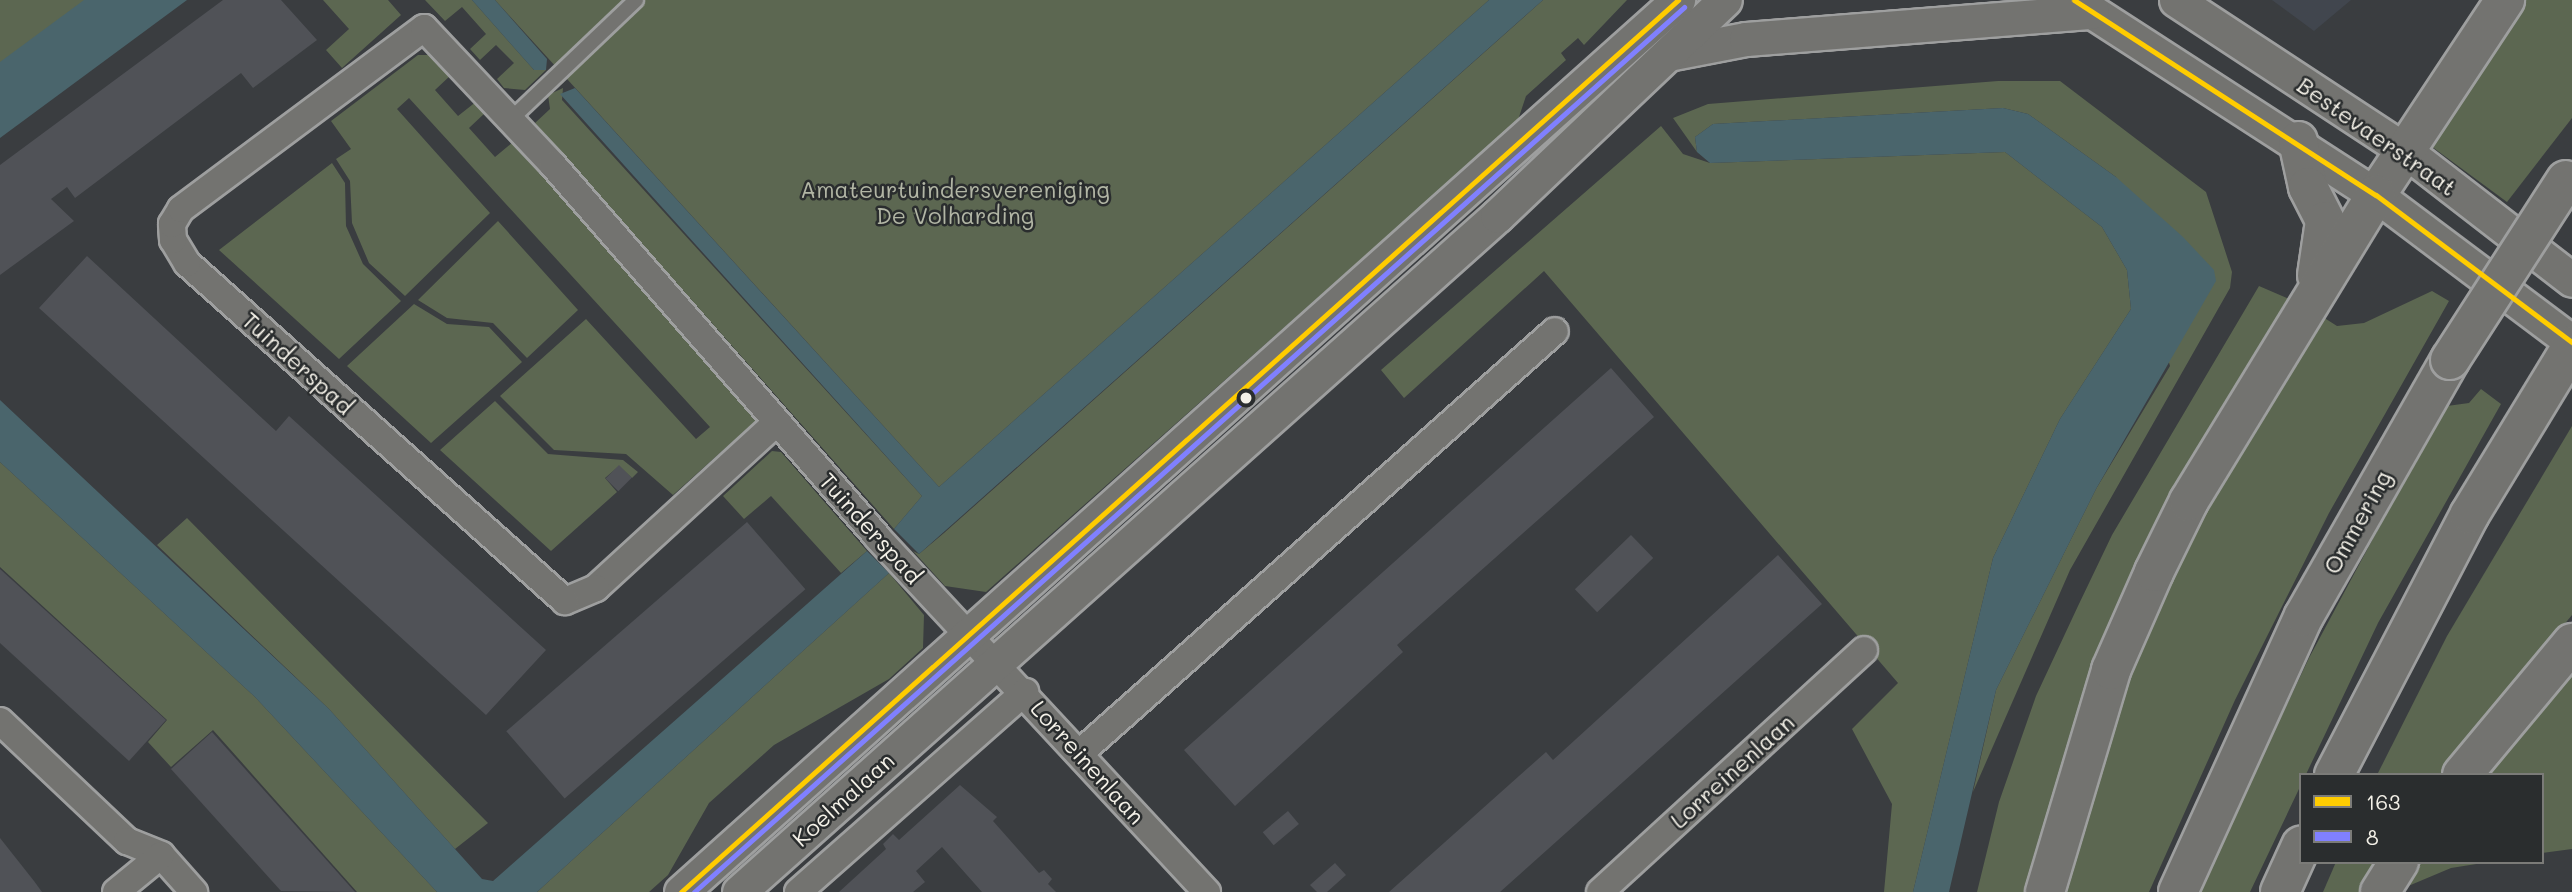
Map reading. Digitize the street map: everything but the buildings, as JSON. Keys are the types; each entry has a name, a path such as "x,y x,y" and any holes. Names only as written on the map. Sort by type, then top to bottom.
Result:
{"main road":[{"path":"2045,892 2111,670 2154,572 2311,296 2404,150 2505,0"},
{"path":"2298,141 2327,234 2311,296"},
{"name":"Ommering","path":"2178,892 2304,616 2450,360 2569,175"},
{"path":"2334,773 2525,420 2572,344"},
{"path":"2464,773 2572,643"},
{"path":"2280,892 2299,850"},
{"path":"2380,892 2398,864"}],"street":[{"name":"Koelmalaan","path":"681,892 1678,0"},
{"name":"Koelmalaan","path":"739,892 1673,53 1725,0"},
{"name":"Bestevaerstraat","path":"2176,0 2404,150 2572,280"},
{"path":"1673,53 1746,39 2083,6 2298,141 2376,195 2572,344"},
{"name":"Tuinderspad","path":"776,422 596,588 565,601 187,263 173,240 181,209 424,28 510,120 776,422 877,537 968,633"},
{"path":"1080,753 1555,331"},
{"name":"Lorreinenlaan","path":"968,633 1207,892"},
{"name":"Lorreinenlaan","path":"1600,892 1864,650"},
{"name":"Koelmalaan","path":"798,892 1024,692"},
{"path":"0,722 127,841 161,855 194,892"},
{"path":"116,892 161,855"}],"lane":[{"path":"510,120 636,0"}],"shaded area":[{"path":"2272,0 2351,0 2314,31"}],"green space":[{"path":"0,0 147,0 0,111"},
{"path":"323,0 388,0 401,15 342,68 326,50 349,29"},
{"path":"425,0 472,0 534,70 546,70 525,90 504,88 497,79 514,63 496,45 480,60 470,49 486,34 462,7 445,21"},
{"name":"Amateurtuindersvereniging De Volharding","path":"495,0 1489,0 939,487"},
{"path":"1543,0 1627,0 1584,45 1578,38 1561,53 1566,60 1526,96 1518,120 986,592 945,586 913,551 919,554 944,533"},
{"path":"2524,0 2572,0 2572,118 2507,202 2431,146"},
{"path":"418,55 435,55 452,74 435,90 458,116 477,101 486,112 469,128 495,157 513,142 759,418 673,495 626,454 554,450 500,396 586,319 696,439 710,427 409,98 397,109 490,213 405,296 369,263 352,223 350,181 336,159 351,149 331,121"},
{"path":"1998,81 2060,81 2206,192 2232,272 2230,288 2070,570 1973,792 1996,690 2096,489 2170,366 2116,177 2028,114 2003,108 1713,124 1695,137 1697,152 1673,118 1708,104"},
{"path":"563,88 562,100 922,496 894,529 535,123 550,109 548,95"},
{"path":"1661,126 1683,154 1710,163 2005,152 2102,227 2127,270 2131,309 2060,419 1993,558 1913,892 1884,892 1892,804 1852,729 1898,683 1544,271 1404,398 1381,370"},
{"path":"332,163 345,183 346,226 363,264 401,301 339,359 219,250"},
{"path":"498,221 578,310 527,358 493,323 447,318 418,300"},
{"path":"2259,286 2294,301 2096,668 2033,858 2028,892 1977,892 1999,802 2036,696 2112,535"},
{"path":"2432,291 2449,301 2329,513 2235,700 2149,892 2058,892 2143,621 2315,312 2337,326 2364,323"},
{"path":"414,304 447,324 489,327 522,362 431,443 347,366"},
{"path":"2481,389 2501,404 2378,623 2307,773 2299,773 2299,789 2250,892 2198,892 2309,658 2390,507 2447,406 2469,403"},
{"path":"495,401 548,454 623,460 638,472 632,478 619,466 605,478 617,492 551,551 440,450"},
{"path":"2572,426 2572,615 2443,773 2378,773 2447,636"},
{"path":"772,451 781,452 867,551 841,573 771,496 744,519 723,496"},
{"path":"0,462 255,697 437,892 357,892 213,730 171,767 148,742 167,720 0,567"},
{"path":"187,518 488,823 455,849 329,709 157,545"},
{"path":"889,573 924,615 923,648 889,679 774,745 709,803 668,875 649,892 537,892"},
{"path":"2572,676 2572,849 2544,853 2544,773 2491,773"},
{"path":"2335,864 2379,864 2363,892 2323,892"},
{"path":"2415,864 2476,864 2451,868 2394,892"}],"water":[{"path":"84,0 187,0 0,138 0,62"},
{"path":"472,0 495,0 547,59 546,70 534,70"},
{"path":"1489,0 1543,0 919,554 894,529 922,496 560,94 575,88 939,487"},
{"path":"2003,108 2028,114 2116,177 2183,237 2214,270 2216,281 2096,489 1996,690 1949,892 1913,892 1993,558 2060,419 2131,309 2127,270 2102,227 2005,152 1710,163 1697,152 1695,137 1713,124"},
{"path":"0,400 329,709 482,879 493,881 867,551 889,573 537,892 437,892 255,697 0,462"}],"transit line":[{"name":"163","path":"681,892 1678,0"},
{"name":"163","path":"2074,0 2376,195 2572,342"},
{"name":"8","path":"694,892 1684,7"}]}
